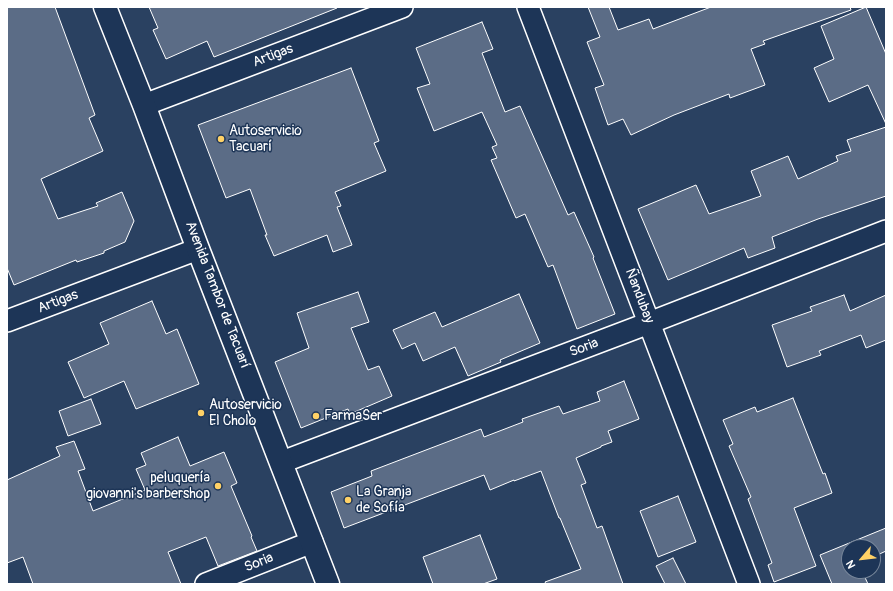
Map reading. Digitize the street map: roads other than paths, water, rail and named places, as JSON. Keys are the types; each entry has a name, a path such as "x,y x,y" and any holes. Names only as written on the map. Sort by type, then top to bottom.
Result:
{"main road":[{"name":"Avenida Tambor de Tacuarí","path":"104,7 144,105 198,249 282,462 328,584"}],"street":[{"name":"Artigas","path":"144,105 402,7"},
{"name":"Ñandubay","path":"528,7 750,584"},
{"name":"Soria","path":"282,462 649,324 886,232"},
{"name":"Artigas","path":"7,321 198,249"},
{"name":"Soria","path":"206,584 312,542"}],"place":[{"name":"Autoservicio Tacuarí","path":"221,139"},
{"name":"Autoservicio El Cholo","path":"201,413"},
{"name":"FarmaSer","path":"316,416"},
{"name":"peluquería giovanni's barbershop","path":"218,486"},
{"name":"La Granja de Sofía","path":"348,500"}]}
